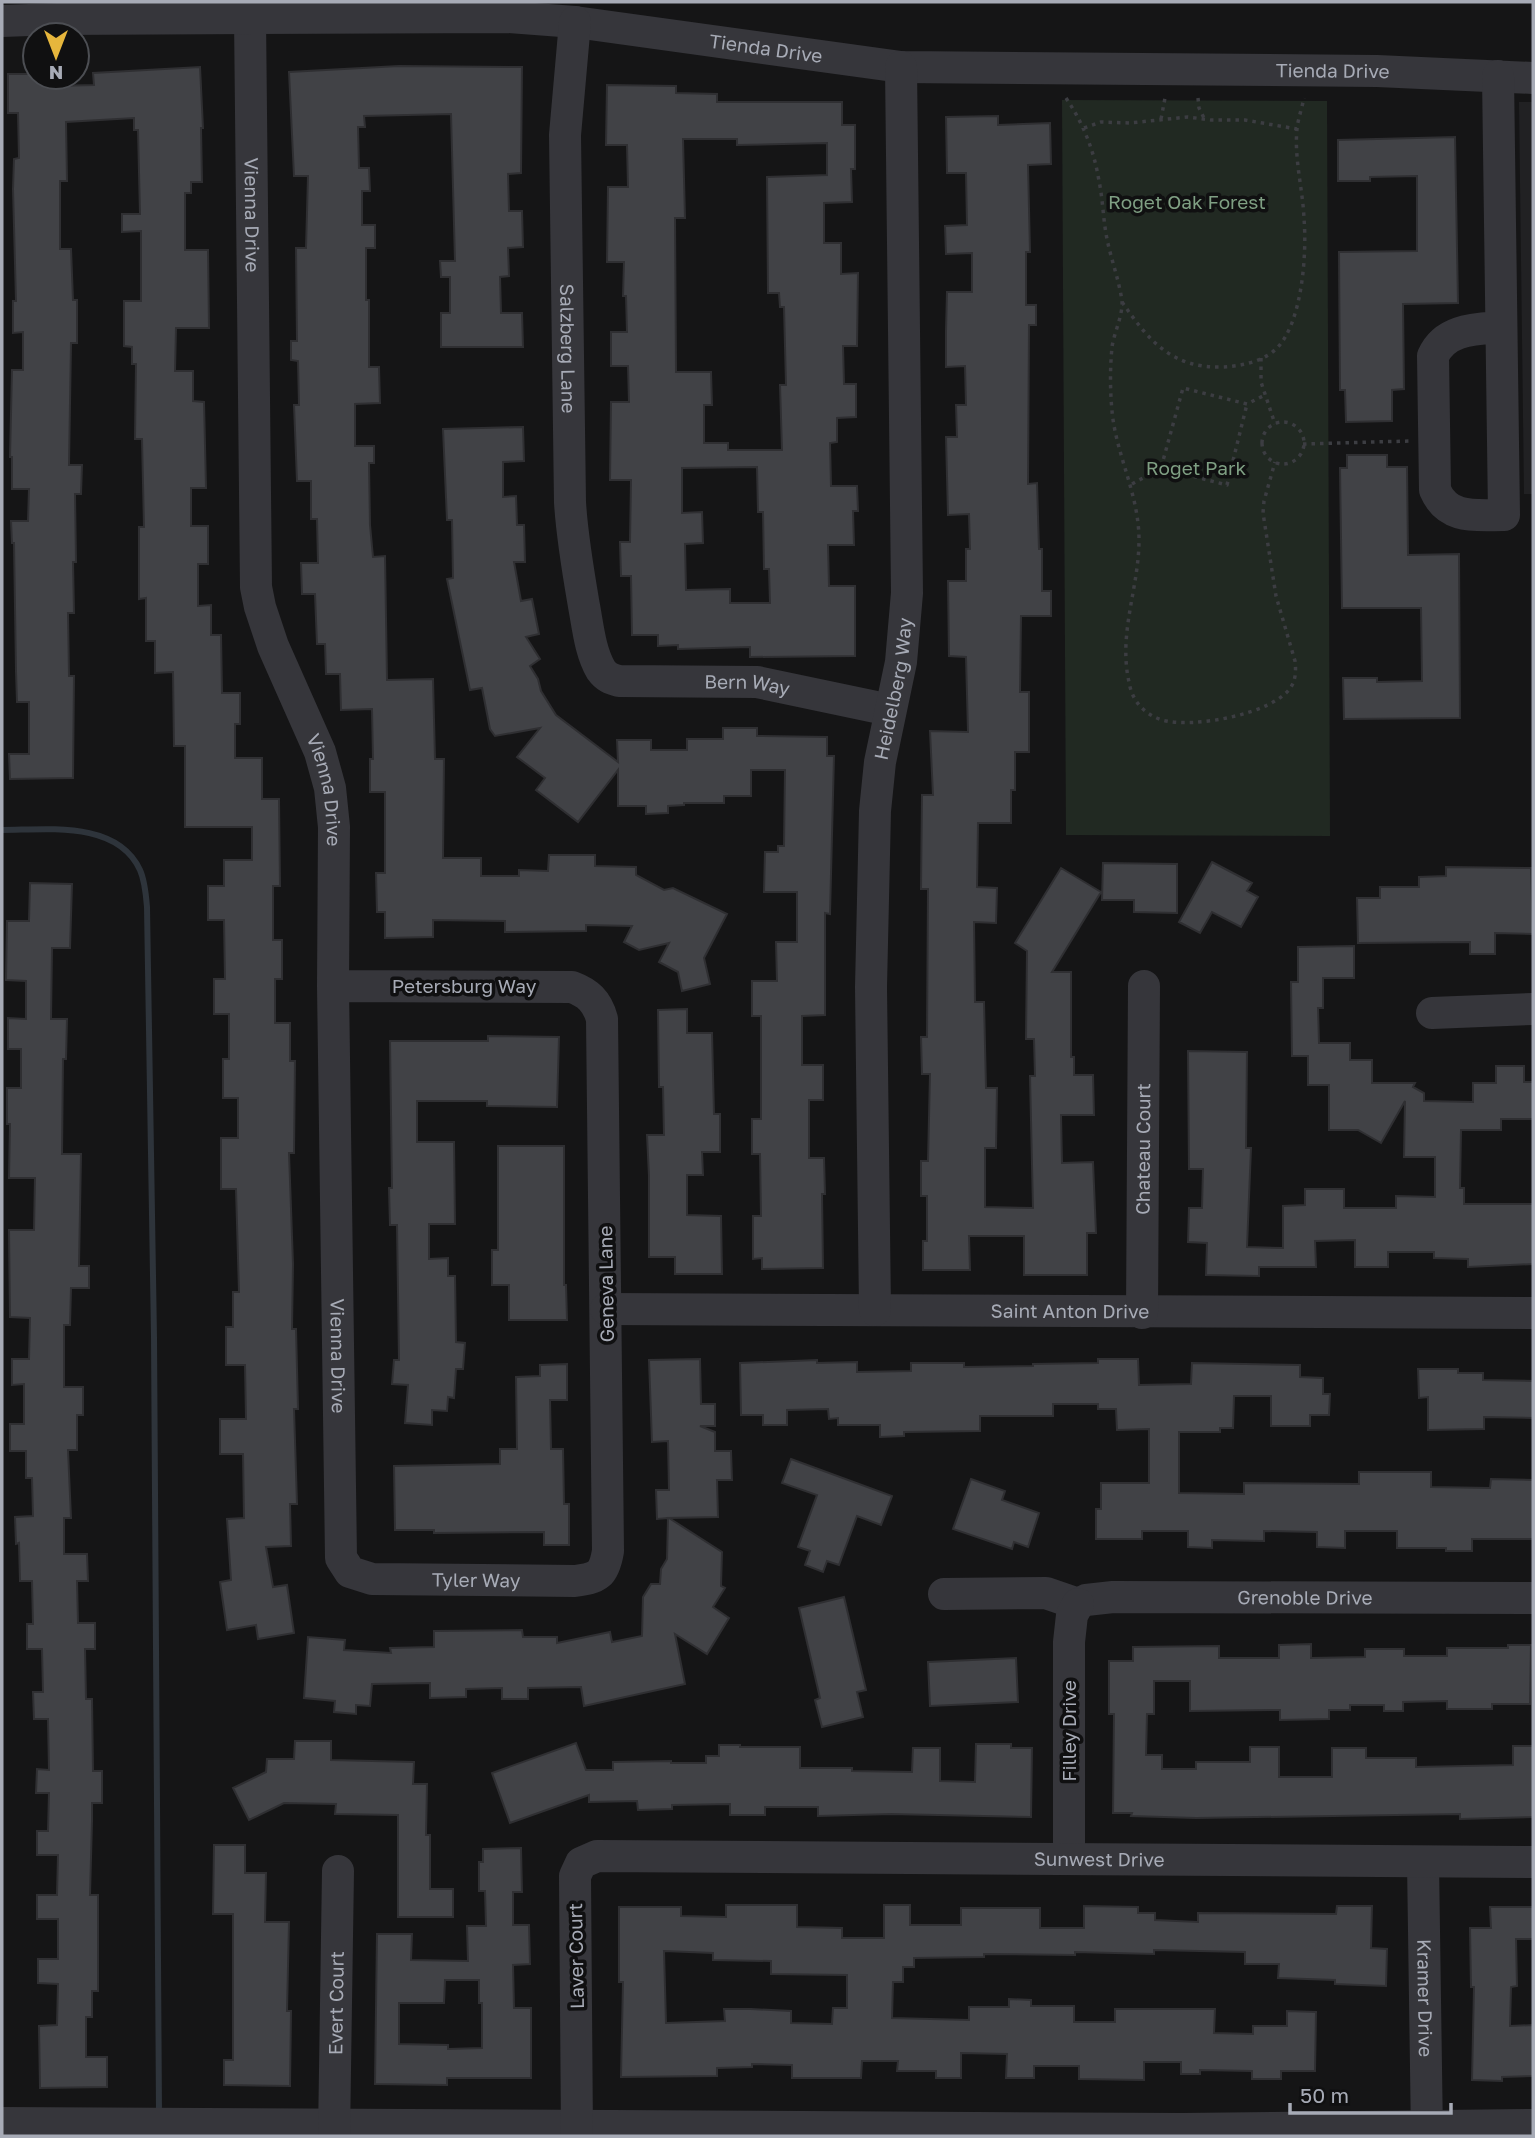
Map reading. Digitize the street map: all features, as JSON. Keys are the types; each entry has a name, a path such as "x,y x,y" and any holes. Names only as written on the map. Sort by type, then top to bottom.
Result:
{"street":[{"name":"Tienda Drive","path":"2,21 57,10 250,17 467,16 575,22 901,66 1377,71 1533,78"},
{"name":"Vienna Drive","path":"250,17 256,587 265,626 320,752 330,788 334,827 333,986 339,1548 341,1558 350,1572"},
{"name":"Salzberg Lane","path":"575,22 565,135 569,502 573,544 589,632 602,672"},
{"name":"Heidelberg Way","path":"875,1310 871,987 874,836 880,762 904,642 907,593 901,66"},
{"path":"1499,76 1504,516 1466,516 1443,504 1435,490 1433,363 1436,349 1458,333 1500,327"},
{"name":"Bern Way","path":"602,672 610,679 619,681 757,682 890,710"},
{"name":"Petersburg Way","path":"333,986 572,987 592,997"},
{"name":"Chateau Court","path":"1142,1313 1144,986"},
{"name":"Geneva Lane","path":"592,997 602,1019 608,1551 602,1572"},
{"path":"1432,1013 1533,1009"},
{"name":"Saint Anton Drive","path":"606,1309 1533,1313"},
{"name":"Tyler Way","path":"350,1572 372,1579 575,1581 596,1577 602,1572"},
{"path":"944,1594 1046,1593 1079,1604"},
{"name":"Grenoble Drive","path":"1079,1604 1086,1600 1113,1597 1533,1598"},
{"name":"Filley Drive","path":"1069,1859 1069,1642 1072,1615 1079,1604"},
{"name":"Laver Court","path":"578,2131 575,1876 581,1863 597,1856 666,1857"},
{"name":"Sunwest Drive","path":"666,1857 1533,1862"},
{"name":"Kramer Drive","path":"1423,1862 1427,2131"},
{"name":"Evert Court","path":"334,2130 338,1871"},
{"path":"2,2123 334,2130 827,2132 1427,2131 1533,2126"}],"path":[{"path":"1066,97 1084,128 1097,170 1105,231 1122,302 1155,345 1180,359 1220,367 1246,364 1276,349 1284,339 1298,302 1304,250 1304,220 1297,129 1304,98"},
{"path":"1161,118 1166,98"},
{"path":"1198,98 1204,118"},
{"path":"1084,128 1101,122 1204,118 1245,120 1297,129"},
{"path":"1122,302 1112,348 1111,401 1119,444 1137,509 1139,548 1127,634 1129,685 1140,706 1159,719 1183,723 1207,722 1247,713 1291,688 1296,670 1293,649 1280,615 1270,568 1263,513 1275,462"},
{"path":"1261,358 1261,382 1275,424"},
{"path":"1132,485 1161,468 1183,388 1247,404 1265,395"},
{"path":"1161,468 1227,485 1247,404"},
{"path":"1284,422 1297,428 1303,443 1300,454 1295,459 1275,462 1265,454 1262,442 1266,430 1284,422"},
{"path":"1303,443 1433,441"}],"shaded area":[{"path":"1519,102 1533,102 1533,494 1524,494"}],"green space":[{"name":"Roget Park","path":"1062,100 1327,101 1330,836 1066,835"}],"building":[{"path":"399,66 522,67 521,173 508,174 509,211 522,211 523,247 508,248 509,276 500,277 501,313 522,313 523,347 441,347 441,313 450,313 450,277 441,277 440,261 455,261 451,114 364,116 365,127 358,127 359,168 369,168 370,191 362,191 362,225 375,225 375,248 366,248 366,300 369,300 369,367 379,367 380,403 355,404 355,446 374,446 374,463 369,463 370,525 373,557 385,556 387,680 433,679 435,759 444,759 443,858 481,858 481,876 519,876 519,870 548,871 549,855 595,855 595,866 636,867 636,875 664,890 673,888 727,914 704,958 710,984 682,991 678,972 659,962 669,943 639,950 624,942 632,926 586,925 586,931 505,932 505,921 433,920 433,937 385,938 385,912 377,912 376,873 385,873 385,792 370,792 370,759 373,759 372,709 341,710 340,674 326,674 325,644 317,644 315,594 302,594 301,563 318,563 317,519 311,519 311,481 297,481 294,405 299,405 298,361 291,360 291,341 297,341 296,248 306,248 308,176 294,176 289,72"},
{"path":"200,67 202,182 191,182 191,193 185,193 185,250 208,250 209,328 176,328 175,371 193,371 193,401 204,402 206,488 191,488 191,526 208,526 208,564 198,564 198,606 211,605 211,635 221,635 222,693 240,693 240,724 235,724 235,758 262,758 262,799 279,799 280,886 273,886 273,940 282,940 282,979 275,979 275,1023 290,1023 290,1061 295,1061 294,1153 289,1153 293,1264 292,1329 296,1329 298,1409 294,1409 297,1504 290,1504 291,1546 266,1547 273,1587 287,1585 294,1633 258,1639 256,1625 227,1630 220,1582 231,1580 227,1519 244,1518 243,1454 220,1454 220,1419 246,1419 245,1365 226,1365 226,1327 233,1327 233,1292 239,1292 236,1189 221,1189 221,1138 238,1138 238,1098 223,1098 223,1059 229,1059 229,1014 214,1014 214,979 225,979 224,920 208,920 208,886 224,886 224,860 252,860 252,827 185,827 185,746 174,746 173,672 155,673 155,641 146,641 146,598 139,599 139,527 144,527 142,439 135,439 136,364 132,364 132,347 124,346 124,301 141,301 141,231 122,232 122,214 140,214 138,130 134,130 134,118 66,122 67,181 60,181 60,249 71,249 73,300 77,300 77,343 71,343 69,465 82,465 81,494 75,494 74,613 68,613 69,676 74,676 73,778 10,779 9,754 29,754 29,702 17,702 14,543 11,521 28,521 29,489 12,489 10,457 12,370 23,370 23,332 13,333 13,301 16,301 14,159 19,158 18,113 8,113 8,74 21,74 21,91 91,91 91,85 94,85 93,73"},
{"path":"607,85 676,86 676,93 717,94 717,102 842,102 842,125 855,125 855,169 851,169 852,202 824,203 824,243 841,243 841,274 858,273 857,346 843,346 844,384 856,384 856,417 837,418 837,442 830,443 831,486 857,486 858,511 853,511 854,545 828,545 829,586 855,586 855,656 750,657 750,647 678,649 678,645 658,646 658,635 632,635 631,576 621,576 620,542 630,542 631,480 610,480 611,402 629,402 628,366 611,366 611,332 627,332 626,296 623,296 624,262 607,262 608,187 628,187 627,145 606,145","holes":["683,139 737,139 737,145 827,143 827,175 767,177 768,293 779,293 780,307 784,307 786,385 780,385 782,450 728,450 728,443 704,443 704,405 712,405 711,372 676,372 675,218 685,218","757,467 758,512 763,512 764,569 769,569 770,603 730,603 730,589 686,590 685,544 703,543 702,512 682,513 682,468"]},
{"path":"998,116 998,125 1050,123 1051,164 1028,165 1030,252 1026,252 1026,305 1036,305 1036,325 1029,325 1028,484 1037,483 1042,591 1051,591 1051,616 1021,616 1020,692 1029,692 1029,752 1015,752 1015,790 1011,790 1011,823 978,823 977,887 997,888 996,923 974,922 975,1002 984,1002 986,1088 997,1088 996,1148 985,1148 985,1207 1033,1208 1030,1076 1035,1076 1034,1039 1026,1039 1027,951 1015,943 1061,868 1101,892 1052,972 1071,972 1071,1057 1074,1057 1074,1075 1093,1075 1094,1115 1061,1115 1062,1163 1093,1162 1096,1233 1087,1233 1087,1275 1024,1275 1024,1236 969,1236 970,1270 923,1270 923,1241 927,1241 927,1196 921,1196 921,1161 928,1161 930,1074 922,1074 921,1037 927,1037 928,889 921,889 922,795 933,795 930,731 968,732 966,657 949,656 948,581 966,581 966,549 970,549 969,514 948,515 946,437 957,437 956,405 966,405 965,366 946,367 946,331 947,292 972,292 972,253 946,254 945,226 967,225 966,173 947,173 946,117"},
{"path":"1455,137 1458,303 1403,304 1404,389 1392,390 1392,421 1346,422 1345,390 1340,390 1339,252 1417,251 1417,176 1338,181 1338,140"},
{"path":"523,427 524,461 503,462 503,497 516,496 517,525 524,525 525,562 514,562 521,601 532,599 539,634 526,637 540,659 530,666 556,715 618,762 617,740 651,740 651,750 687,750 687,739 723,739 723,728 757,728 757,736 827,737 827,756 834,756 830,914 825,913 825,1015 802,1016 802,1065 823,1065 823,1100 809,1100 809,1158 824,1158 823,1268 762,1269 762,1258 753,1259 753,1216 761,1216 760,1154 752,1154 752,1119 761,1119 761,1016 752,1016 752,981 777,981 776,942 797,942 797,892 764,892 765,852 778,852 778,846 784,846 785,770 751,770 751,796 724,796 724,803 684,803 668,806 668,813 646,814 646,806 618,806 618,770 578,822 536,790 545,778 517,757 540,728 495,736 490,729 482,688 470,690 447,579 453,578 452,520 447,520 443,429"},
{"path":"1347,455 1387,455 1387,467 1407,467 1408,555 1459,554 1460,718 1344,719 1343,678 1377,678 1377,682 1422,681 1421,608 1342,608 1340,468 1347,468"},
{"path":"1212,862 1252,883 1247,891 1258,897 1241,927 1212,912 1200,933 1179,922"},
{"path":"1103,863 1177,864 1177,913 1134,912 1134,900 1102,900"},
{"path":"1446,867 1531,868 1533,934 1495,933 1495,954 1470,954 1470,942 1358,943 1357,898 1380,898 1380,887 1419,887 1419,877 1446,876"},
{"path":"30,883 72,884 70,948 52,948 51,1019 67,1019 66,1059 63,1059 62,1154 81,1154 79,1266 89,1266 89,1288 71,1288 70,1325 64,1325 64,1387 83,1387 83,1415 77,1415 77,1450 68,1450 71,1518 64,1518 64,1554 87,1554 88,1581 77,1581 78,1623 95,1623 95,1649 85,1649 86,1699 92,1699 93,1771 102,1771 102,1803 92,1803 90,1895 98,1895 98,1991 92,1991 92,2017 86,2017 86,2057 107,2057 107,2087 40,2088 39,2026 57,2025 58,1984 38,1983 38,1959 58,1959 58,1919 37,1919 37,1895 57,1895 58,1855 37,1855 37,1831 48,1831 49,1793 36,1793 37,1769 49,1770 48,1719 34,1719 33,1692 43,1692 42,1649 27,1649 27,1624 33,1624 32,1581 20,1581 15,1517 33,1516 32,1478 26,1478 26,1451 10,1451 10,1424 24,1424 24,1384 12,1385 12,1359 29,1359 30,1318 10,1317 9,1230 34,1230 35,1178 9,1178 10,1124 7,1124 7,1088 21,1088 21,1049 8,1049 8,1018 26,1019 26,981 6,980 7,921 29,921"},
{"path":"1354,946 1354,978 1323,978 1323,1008 1318,1008 1319,1043 1350,1043 1350,1060 1372,1060 1372,1083 1415,1083 1413,1087 1424,1093 1424,1101 1473,1102 1473,1083 1496,1083 1496,1066 1524,1066 1524,1082 1533,1082 1533,1119 1501,1119 1501,1130 1461,1130 1460,1188 1464,1188 1464,1204 1533,1204 1533,1264 1468,1267 1468,1259 1434,1258 1434,1252 1388,1252 1388,1267 1355,1267 1355,1240 1315,1241 1316,1267 1259,1267 1259,1276 1206,1275 1207,1243 1188,1242 1189,1208 1202,1208 1203,1169 1189,1169 1188,1051 1247,1052 1246,1148 1251,1148 1247,1247 1283,1248 1283,1206 1305,1205 1305,1189 1344,1189 1344,1208 1396,1208 1396,1196 1435,1197 1435,1157 1404,1157 1405,1101 1381,1143 1358,1130 1329,1130 1329,1085 1308,1085 1308,1056 1292,1056 1291,982 1298,982 1298,947"},
{"path":"687,1009 687,1033 712,1033 714,1114 720,1114 720,1152 702,1152 703,1175 687,1175 687,1215 721,1216 722,1274 675,1274 675,1257 649,1257 647,1135 664,1135 663,1087 659,1087 658,1010"},
{"path":"488,1036 559,1037 557,1107 487,1106 487,1101 417,1101 417,1142 454,1142 455,1224 429,1224 429,1259 448,1258 448,1276 455,1276 456,1342 465,1343 463,1369 456,1369 454,1398 448,1397 447,1411 432,1410 432,1425 405,1423 408,1385 392,1384 394,1360 399,1360 397,1225 390,1225 390,1041 488,1041"},
{"path":"498,1146 564,1146 564,1285 567,1320 509,1320 509,1285 492,1285 492,1250 498,1250"},
{"path":"700,1359 701,1404 715,1404 715,1426 700,1426 715,1432 715,1451 731,1451 732,1480 717,1480 718,1517 669,1518 722,1552 721,1586 725,1588 713,1607 729,1618 707,1654 675,1634 685,1684 584,1706 581,1687 528,1688 528,1699 502,1699 502,1688 466,1689 466,1697 430,1698 430,1683 372,1684 370,1706 356,1705 356,1714 334,1712 335,1701 304,1698 308,1637 345,1640 344,1650 391,1653 390,1648 434,1647 434,1631 522,1630 523,1637 557,1637 557,1643 610,1632 612,1642 642,1636 643,1597 651,1584 660,1584 661,1569 667,1559 668,1518 657,1519 656,1490 669,1490 668,1441 652,1442 649,1360"},
{"path":"1098,1359 1138,1359 1139,1385 1191,1384 1192,1363 1300,1365 1300,1377 1323,1378 1323,1394 1330,1394 1329,1415 1310,1415 1310,1426 1271,1426 1271,1396 1234,1396 1233,1428 1220,1428 1220,1432 1179,1432 1179,1493 1244,1494 1244,1483 1359,1484 1359,1472 1431,1472 1431,1487 1490,1488 1491,1479 1533,1480 1533,1539 1472,1539 1472,1551 1446,1551 1446,1548 1397,1548 1397,1531 1345,1531 1345,1548 1317,1547 1317,1532 1264,1531 1264,1541 1212,1540 1212,1548 1188,1547 1188,1531 1142,1531 1142,1539 1096,1539 1096,1509 1101,1509 1101,1483 1149,1483 1149,1429 1117,1430 1116,1409 1098,1409 1098,1404 1053,1404 1053,1416 980,1416 980,1431 904,1432 904,1436 880,1437 880,1425 838,1425 838,1418 829,1419 828,1409 787,1410 787,1425 763,1425 763,1415 741,1415 740,1363 817,1360 817,1363 857,1362 857,1372 911,1371 911,1363 964,1363 964,1367 1033,1366 1098,1363"},
{"path":"567,1364 567,1400 550,1400 551,1449 563,1449 564,1504 569,1504 569,1545 544,1545 544,1532 434,1533 434,1530 395,1530 394,1466 500,1464 500,1449 517,1449 516,1377 540,1376 540,1365"},
{"path":"1418,1369 1458,1369 1458,1373 1483,1373 1483,1380 1533,1381 1533,1418 1484,1417 1484,1429 1428,1430 1428,1397 1419,1398"},
{"path":"791,1459 892,1496 881,1525 857,1516 839,1565 827,1561 823,1572 805,1565 810,1551 798,1547 817,1495 782,1483"},
{"path":"971,1479 1005,1491 1002,1500 1039,1513 1028,1547 1014,1542 1012,1549 953,1529"},
{"path":"844,1597 866,1690 857,1692 863,1717 822,1727 815,1700 820,1698 799,1608"},
{"path":"1311,1644 1311,1658 1365,1657 1365,1649 1404,1649 1404,1656 1447,1656 1447,1648 1508,1648 1508,1645 1531,1645 1530,1704 1492,1704 1492,1709 1447,1709 1447,1701 1403,1702 1403,1711 1384,1711 1384,1705 1350,1705 1350,1710 1329,1710 1329,1719 1280,1720 1280,1710 1190,1711 1190,1681 1154,1681 1154,1714 1147,1714 1146,1755 1162,1755 1162,1769 1196,1769 1196,1762 1250,1762 1250,1747 1279,1747 1279,1777 1332,1777 1332,1748 1366,1748 1366,1758 1416,1758 1416,1767 1513,1765 1513,1746 1533,1746 1533,1817 1460,1819 1460,1814 1196,1818 1113,1813 1114,1714 1109,1714 1109,1661 1133,1661 1133,1647 1219,1646 1219,1658 1279,1658 1279,1645"},
{"path":"1016,1658 1018,1702 930,1706 928,1662"},
{"path":"295,1741 331,1741 331,1760 414,1762 413,1784 427,1784 426,1835 430,1835 430,1889 453,1889 453,1917 398,1917 398,1815 335,1814 336,1804 284,1803 249,1820 233,1788 266,1772 267,1759 294,1759"},
{"path":"576,1743 586,1770 613,1770 613,1762 706,1763 706,1756 719,1756 719,1745 740,1745 800,1747 800,1768 912,1772 913,1748 940,1748 940,1781 975,1782 976,1744 1011,1744 1011,1748 1032,1748 1031,1817 891,1814 818,1816 818,1807 765,1807 765,1815 730,1815 730,1804 672,1805 672,1809 638,1810 637,1801 589,1802 589,1795 510,1823 492,1773"},
{"path":"214,1845 245,1845 245,1873 266,1873 265,1922 289,1922 287,2011 291,2011 290,2086 224,2085 224,2060 233,2060 233,1914 213,1914"},
{"path":"521,1848 522,1892 513,1892 513,1925 529,1925 530,1964 513,1965 514,2008 531,2008 531,2078 447,2078 447,2085 375,2084 377,1934 412,1934 411,1960 468,1961 467,1926 486,1926 485,1891 479,1891 479,1862 483,1862 483,1849","holes":["445,1980 479,1980 482,2048 448,2049 448,2045 399,2044 399,2003 444,2003"]},
{"path":"726,1905 797,1905 797,1927 842,1928 842,1938 884,1938 884,1905 910,1905 910,1925 961,1925 961,1908 1040,1908 1040,1928 1084,1928 1084,1906 1138,1907 1138,1913 1155,1913 1155,1920 1198,1922 1198,1913 1336,1914 1337,1906 1372,1906 1371,1948 1387,1949 1386,1986 1335,1984 1335,1980 1278,1978 1279,1964 1245,1964 1245,1952 1154,1950 1154,1954 1075,1952 1075,1955 984,1954 984,1957 914,1958 914,1967 903,1967 903,1982 893,1982 892,2018 969,2020 969,2007 1009,2007 1009,1999 1031,2000 1031,2006 1074,2006 1074,2022 1115,2022 1115,2009 1215,2009 1214,2033 1253,2034 1253,2026 1287,2026 1287,2011 1316,2012 1315,2071 1281,2071 1281,2079 1252,2079 1252,2071 1200,2070 1200,2074 1181,2074 1181,2062 1144,2062 1144,2080 1079,2079 1079,2066 1034,2066 1034,2078 1006,2078 1007,2054 961,2053 961,2078 936,2078 936,2071 897,2071 898,2061 862,2061 861,2078 792,2078 792,2065 752,2064 752,2067 717,2068 717,2076 621,2077 623,1982 619,1982 619,1907 681,1907 681,1916 726,1917","holes":["664,1951 713,1953 713,1960 771,1961 771,1974 847,1975 847,2008 833,2008 832,2024 791,2023 791,2011 751,2009 724,2009 725,2021 666,2023"]},
{"path":"1490,1907 1533,1907 1533,1939 1516,1939 1517,1986 1511,1987 1510,2026 1533,2025 1533,2076 1502,2077 1502,2081 1472,2080 1474,1987 1471,1987 1470,1928 1491,1928"}],"waterway":[{"path":"2,830 59,829 98,835 129,854 140,870 146,893 154,1337 159,2113"}],"park label":[{"name":"Roget Oak Forest","path":"1187,202"}]}
